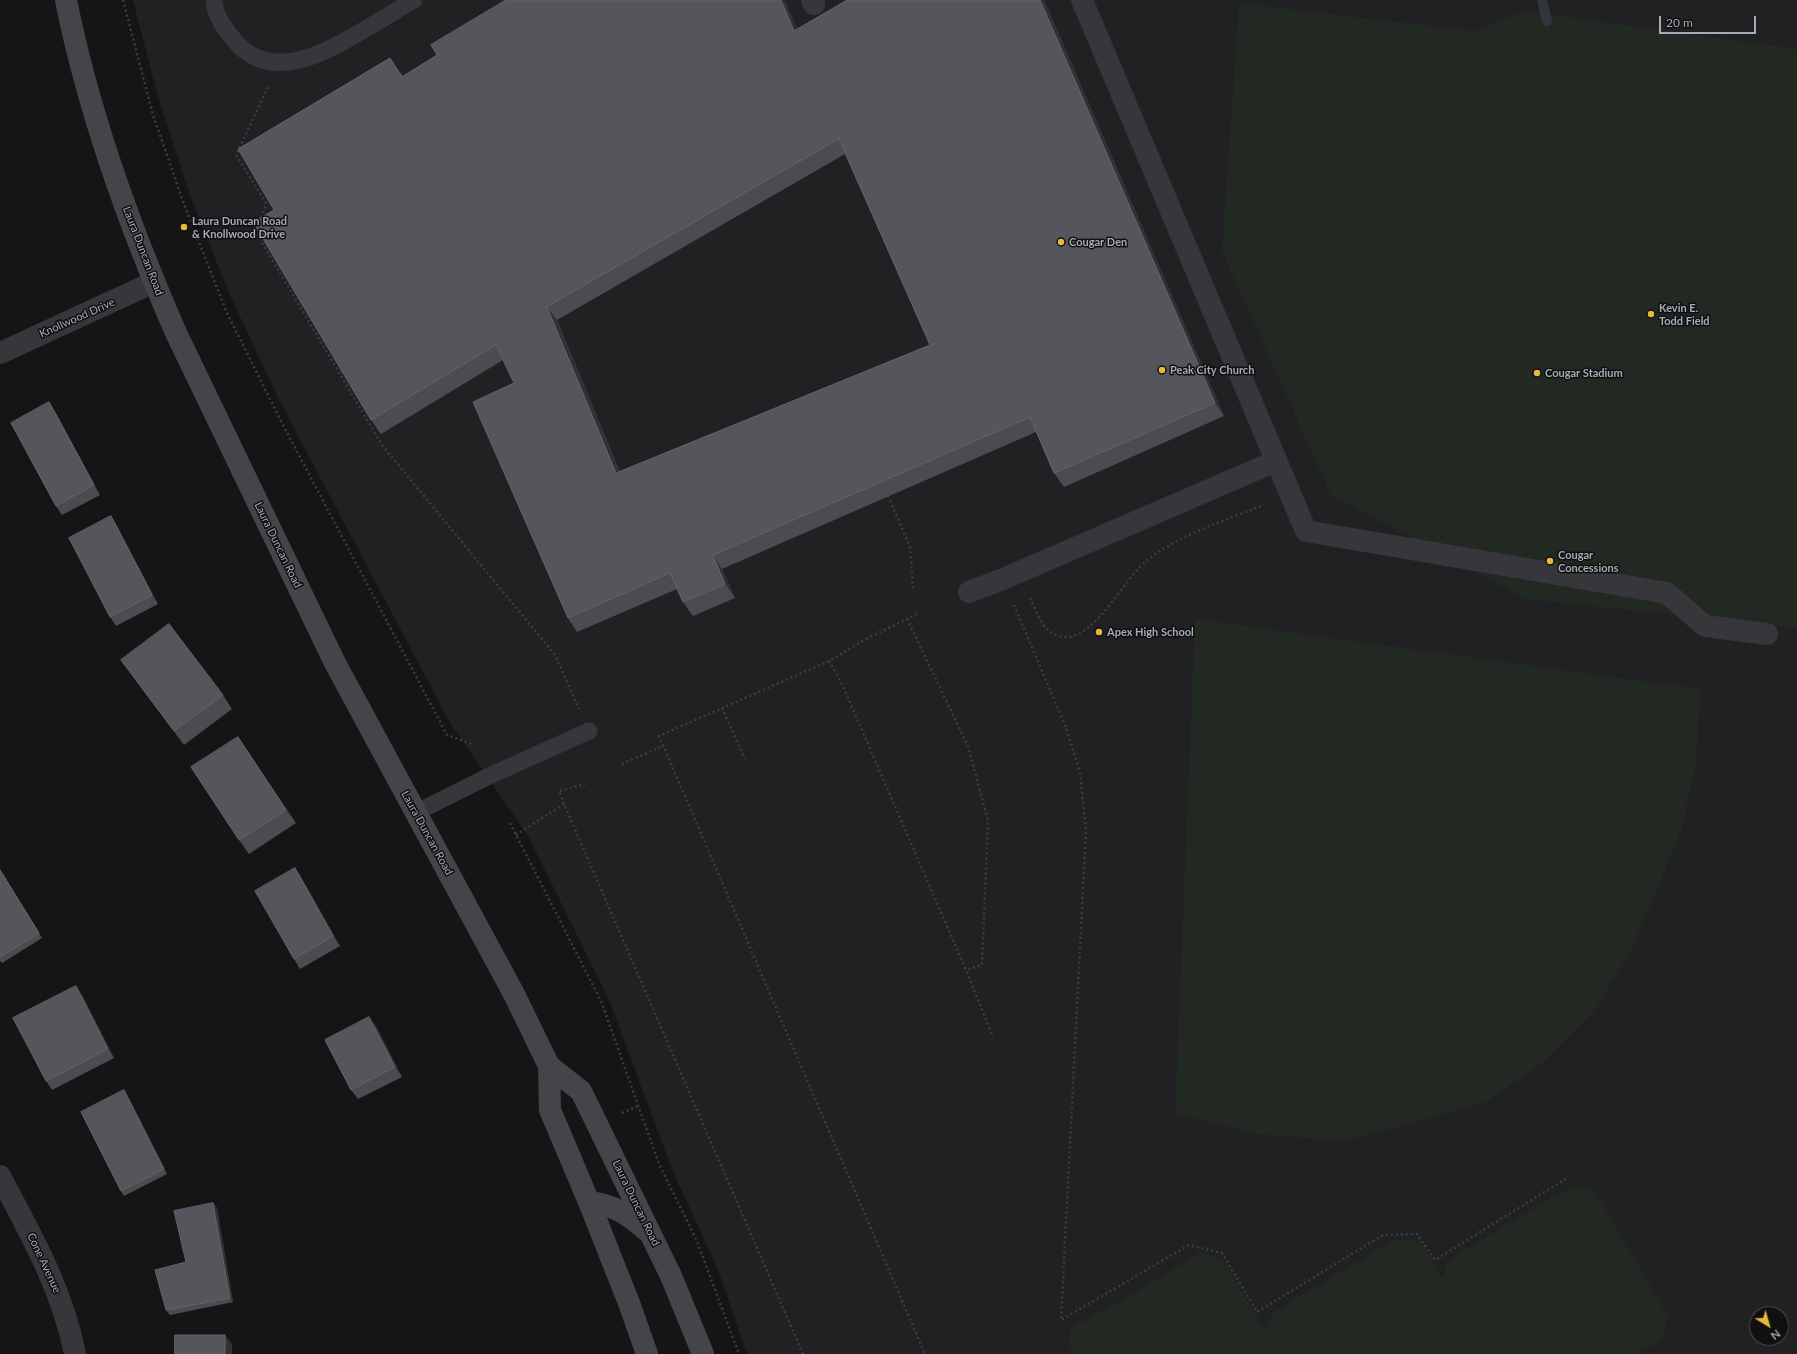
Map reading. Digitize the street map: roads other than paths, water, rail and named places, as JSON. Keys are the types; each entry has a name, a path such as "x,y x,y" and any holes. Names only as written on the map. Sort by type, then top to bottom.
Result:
{"street":[{"name":"Laura Duncan Road","path":"66,0 75,47 114,175 154,282 177,335 332,656 415,813 514,994 549,1066 550,1110 629,1302 647,1354"},
{"path":"1082,0 1306,531 1667,593 1705,626 1767,634"},
{"name":"Knollwood Drive","path":"0,353 154,282"},
{"path":"969,592 1011,576 1276,461"},
{"name":"Laura Duncan Road","path":"549,1066 581,1091 671,1276 703,1354"},
{"name":"Cone Avenue","path":"0,1176 41,1253 60,1297 71,1333 75,1354"},
{"path":"589,1202 605,1204 627,1214 651,1234"}],"lane":[{"path":"214,0 214,6 225,29 240,48 260,59 279,64 307,59 330,50 414,0"},
{"path":"415,813 487,777 588,731"}],"waterway":[{"path":"1542,0 1547,21"}],"place":[{"name":"Laura Duncan Road & Knollwood Drive","path":"184,227"},
{"name":"Cougar Den","path":"1061,242"},
{"name":"Kevin E. Todd Field","path":"1651,314"},
{"name":"Peak City Church","path":"1162,370"},
{"name":"Cougar Stadium","path":"1537,373"},
{"name":"Cougar Concessions","path":"1550,561"},
{"name":"Apex High School","path":"1099,632"}]}
